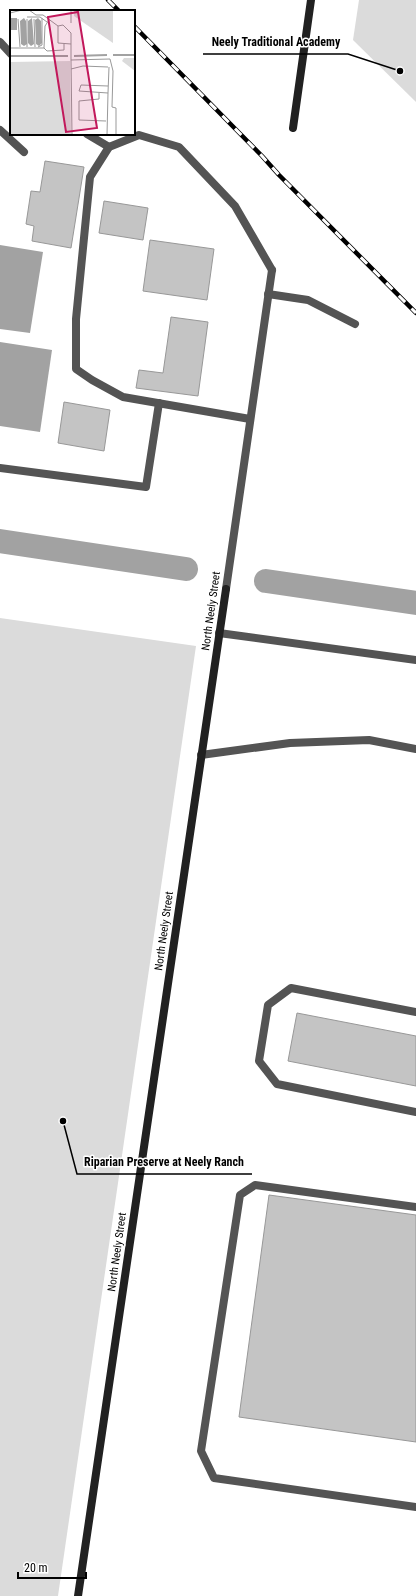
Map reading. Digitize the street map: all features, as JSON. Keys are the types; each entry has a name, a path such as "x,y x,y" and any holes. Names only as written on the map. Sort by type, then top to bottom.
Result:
{"street":[{"path":"293,128 311,0"},
{"path":"0,43 10,53"},
{"path":"0,130 24,152"},
{"path":"89,135 109,147 90,177 76,319 76,369 92,380 123,397 250,419"},
{"name":"North Neely Street","path":"78,1596 272,270 235,206 179,147 138,135 109,147"},
{"path":"268,294 308,300 355,324"},
{"path":"0,468 146,487 159,403"},
{"path":"219,633 416,660"},
{"path":"201,755 290,743 369,740 416,749"},
{"path":"416,1012 292,988 268,1005 259,1061 277,1084 416,1112"},
{"path":"416,1207 255,1185 240,1195 201,1451 214,1478 416,1507"}],"shaded area":[{"path":"359,0 416,0 416,102 353,40"},
{"path":"0,245 43,252 30,333 0,329"},
{"path":"0,342 52,350 40,432 0,426"},
{"path":"0,618 196,646 58,1596 0,1596"}],"building":[{"path":"45,161 84,167 71,248 32,241 34,226 26,224 31,191 40,192"},
{"path":"104,201 148,208 143,240 99,233"},
{"path":"150,240 214,249 207,300 143,291"},
{"path":"171,317 208,322 198,396 136,388 139,370 163,373"},
{"path":"64,402 110,410 104,451 58,443"},
{"path":"297,1013 416,1036 416,1086 288,1061"},
{"path":"269,1195 416,1215 416,1442 239,1417"}],"waterway":[{"path":"0,541 186,569"},
{"path":"266,581 416,603"}],"railway":[{"path":"108,0 118,10"},
{"path":"135,27 416,313"}],"place":[{"name":"Neely Traditional Academy","path":"400,71"},
{"name":"Riparian Preserve at Neely Ranch","path":"63,1121"}]}
